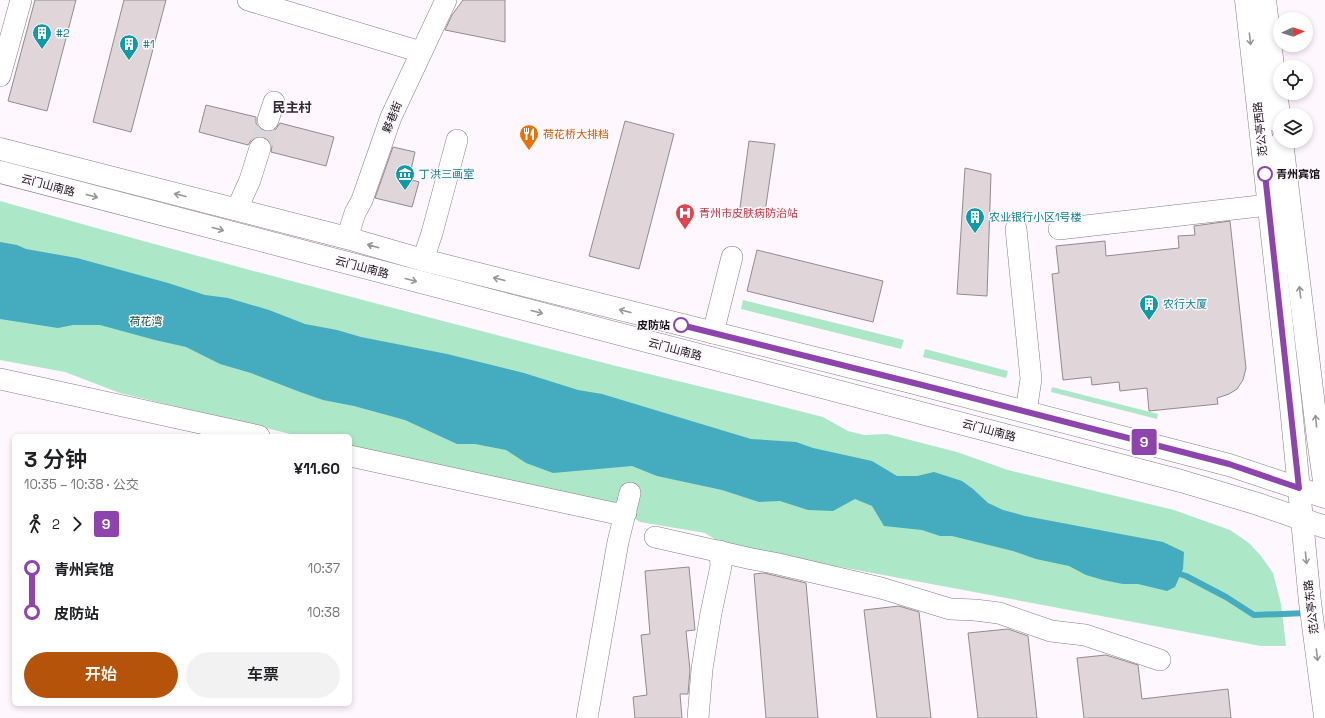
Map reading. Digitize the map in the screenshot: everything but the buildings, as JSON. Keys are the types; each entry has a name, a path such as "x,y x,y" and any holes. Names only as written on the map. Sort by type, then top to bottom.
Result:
{"main road":[{"name":"范公亭西路","path":"1246,0 1302,520"},
{"name":"范公亭西路","path":"1265,0 1278,108"},
{"name":"范公亭西路","path":"1283,148 1325,488"},
{"name":"云门山南路","path":"0,149 237,209 423,260 713,332 1229,464 1325,496"},
{"name":"云门山南路","path":"0,172 1182,481 1258,504 1325,527"},
{"path":"706,357 713,332"},
{"path":"1310,366 1325,398"},
{"name":"范公亭东路","path":"1302,520 1310,602 1325,717"}],"street":[{"path":"0,76 21,0"},
{"path":"248,0 421,52"},
{"name":"夥巷街","path":"347,238 391,117 446,0"},
{"path":"423,260 432,233 457,140"},
{"path":"237,209 250,180 260,148"},
{"path":"1059,230 1268,205"},
{"path":"1016,229 1031,380 1026,412"},
{"path":"713,332 732,257"},
{"path":"0,379 250,434"},
{"path":"352,456 613,513 628,503 618,542 587,718"},
{"path":"655,537 881,588 950,609 999,613 1051,631 1085,635 1160,660"},
{"path":"698,718 702,670 711,613 721,566 720,551"}],"green space":[{"name":"荷花湾","path":"0,201 384,306 616,366 823,417 848,431 864,435 887,434 957,452 1008,470 1174,510 1230,530 1249,543 1261,556 1273,573 1281,604 1286,646 1261,646 729,546 705,533 640,522 626,513 352,448 352,434 291,434 120,393 65,372 0,360"},
{"path":"743,300 904,340 901,349 741,309"},
{"path":"925,349 1008,371 1006,378 923,357"},
{"path":"1052,387 1158,414 1157,419 1051,392"}],"water":[{"path":"0,242 17,245 26,249 77,258 168,283 205,295 228,298 269,310 305,324 447,354 524,373 578,390 602,394 751,439 796,442 813,448 872,461 897,476 917,476 934,472 962,481 988,503 1003,510 1025,516 1163,542 1184,552 1183,569 1175,587 1167,591 1138,584 1123,584 1103,580 1086,575 1069,566 1036,559 1013,551 952,536 940,536 922,530 884,526 872,506 855,499 833,511 808,510 780,501 759,502 722,490 657,476 632,466 553,473 526,463 506,450 475,444 457,444 405,420 354,406 323,400 251,373 220,364 186,347 100,325 73,325 58,328 0,319"}],"waterway":[{"path":"1173,572 1186,576 1226,597 1254,615 1307,613"}],"tunnel":[{"path":"260,148 268,120"}],"bus line":[{"name":"9","path":"681,325 1229,464 1299,488 1265,174"}],"place":[{"name":"#2","path":"42,50"},
{"name":"#1","path":"129,61"},
{"name":"荷花桥大排档","path":"529,151"},
{"name":"青州宾馆","path":"1265,174"},
{"name":"丁洪三画室","path":"405,191"},
{"name":"青州市皮肤病防治站","path":"685,230"},
{"name":"农业银行小区1号楼","path":"975,234"},
{"name":"农行大厦","path":"1149,321"},
{"name":"皮防站","path":"681,325"}],"district":[{"name":"民主村","path":"292,107"}]}
